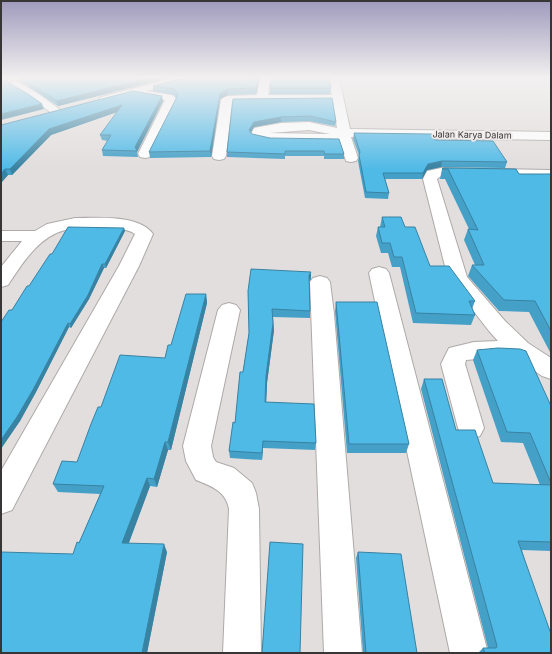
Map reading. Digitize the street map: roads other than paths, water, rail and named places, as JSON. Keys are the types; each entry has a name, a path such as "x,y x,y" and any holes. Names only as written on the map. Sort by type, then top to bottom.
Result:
{"street":[{"path":"43,115 61,111 57,109"},
{"path":"145,154 167,109"},
{"path":"219,156 226,109"},
{"path":"340,109 351,158"},
{"name":"Jalan Karya Dalam","path":"319,132 345,135 551,136"},
{"path":"551,174 441,172 432,174 430,179 458,278 498,326 520,349 551,370"},
{"path":"1,281 27,246 48,230 63,225 113,224 135,227 142,230 144,234 129,266 1,500"},
{"path":"1,236 39,236"},
{"path":"379,273 469,653"},
{"path":"320,282 343,653"},
{"path":"229,310 197,446 200,461 206,471 224,478 241,493 244,509 242,653"},
{"path":"471,428 453,364 457,354 474,350 520,349"}]}
